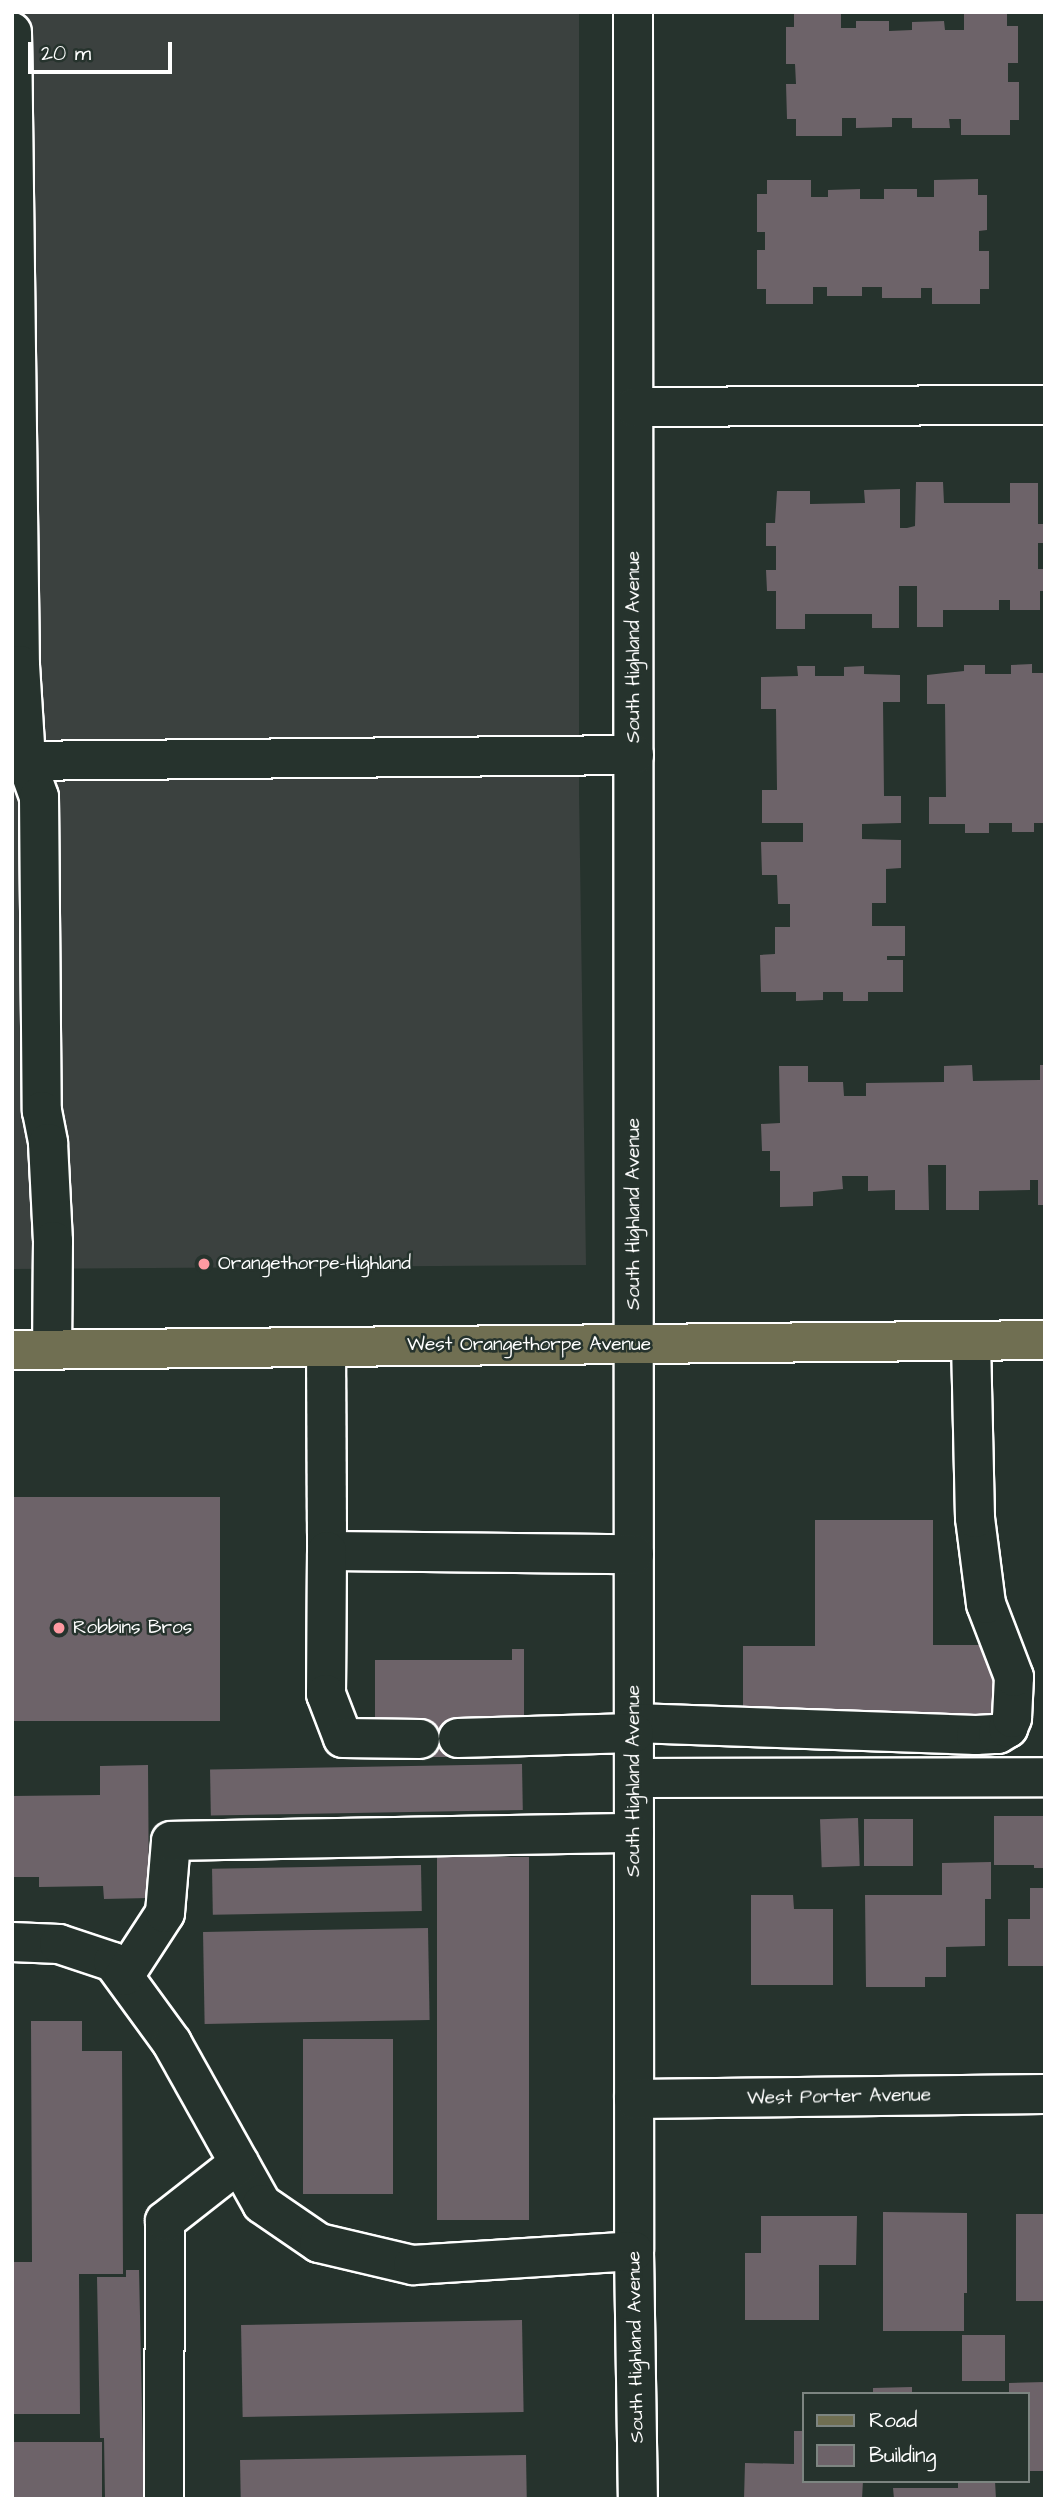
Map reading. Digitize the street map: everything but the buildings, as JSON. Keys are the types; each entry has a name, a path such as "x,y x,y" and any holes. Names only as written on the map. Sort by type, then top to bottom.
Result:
{"main road":[{"name":"West Orangethorpe Avenue","path":"12,1350 1045,1340"}],"street":[{"name":"South Highland Avenue","path":"633,12 634,2250 638,2499"},
{"path":"12,32 19,761 39,797 26,1019 48,1143 54,1241 52,1350"},
{"path":"634,407 1045,405"},
{"path":"19,761 634,755"},
{"path":"458,1738 634,1728 998,1734 1008,1728 1012,1718 1014,1677 986,1604 975,1518 971,1340"},
{"path":"326,1347 326,1694 342,1738 420,1739"},
{"path":"327,1550 634,1554"},
{"path":"634,1778 1045,1777"},
{"path":"124,1976 165,1913 171,1841 634,1833"},
{"path":"12,1942 59,1944 113,1962 172,2043 262,2204 319,2244 413,2265 634,2250"},
{"name":"West Porter Avenue","path":"634,2099 1045,2094"},
{"path":"164,2499 165,2221 239,2163"}],"shaded area":[{"path":"12,12 579,12 579,792 586,1265 12,1269"}],"place":[{"name":"Orangethorpe-Highland","path":"204,1264"},
{"name":"Robbins Bros","path":"59,1628"}]}
